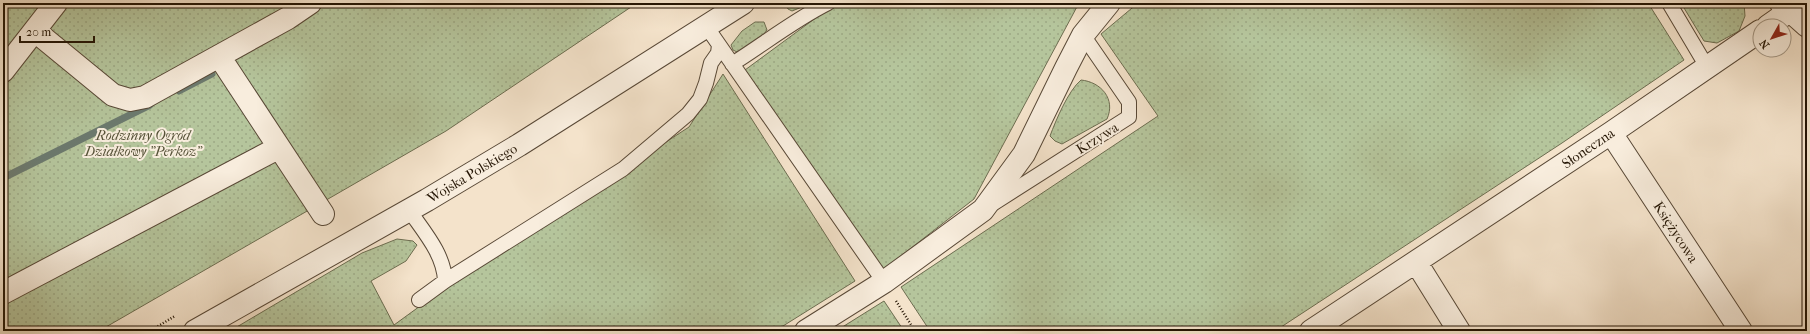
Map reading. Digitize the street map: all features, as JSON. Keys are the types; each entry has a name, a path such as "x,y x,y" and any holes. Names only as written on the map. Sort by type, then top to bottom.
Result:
{"street":[{"path":"3,71 56,3"},
{"path":"35,31 113,94 130,100 144,97 288,18 310,3"},
{"name":"Wojska Polskiego","path":"195,331 409,210 519,145 743,3"},
{"name":"Krzywa","path":"806,331 884,282 983,210 1024,154 1083,35 1109,3"},
{"path":"1777,18 1791,5 1807,26"},
{"name":"Słoneczna","path":"1311,331 1611,133 1752,37"},
{"path":"219,56 278,148 323,214"},
{"name":"Księżycowa","path":"1611,133 1741,331"},
{"path":"3,294 278,148"},
{"path":"1416,262 1459,331"}],"lane":[{"path":"732,64 807,14 828,3"},
{"path":"1669,3 1707,68"},
{"path":"706,26 884,282"},
{"name":"Krzywa","path":"983,210 1129,117 1129,102 1083,35"},
{"path":"419,300 445,281 623,169 688,114 700,99 711,63 718,53 719,46"},
{"path":"409,210 432,242 444,268 445,281"}],"path":[{"path":"884,282 915,331"},
{"path":"150,331 177,316"}],"green space":[{"name":"Rodzinny Ogród Działkowy \"Perkoz\"","path":"3,3 637,3 446,131 99,331 3,331"},
{"path":"785,3 812,3 792,11 788,9"},
{"path":"836,3 1079,3 974,199 883,270 745,70"},
{"path":"1138,3 1648,3 1684,60 1562,143 1275,331 930,331 901,287 1158,116 1101,34"},
{"path":"1681,3 1744,3 1745,16 1739,31 1717,43 1704,41"},
{"path":"755,22 764,22 767,30 759,40 739,53 733,50 731,45 742,31"},
{"path":"723,74 855,281 775,331 230,331 362,253 397,239 413,241 417,245 406,261 371,281 394,325 464,274 689,127"},
{"path":"1081,80 1095,84 1105,93 1110,105 1107,119 1062,144 1055,141 1050,136 1067,98"},
{"path":"884,301 904,331 836,331"}],"waterway":[{"path":"179,91 212,74"},
{"path":"3,178 150,105"}]}
